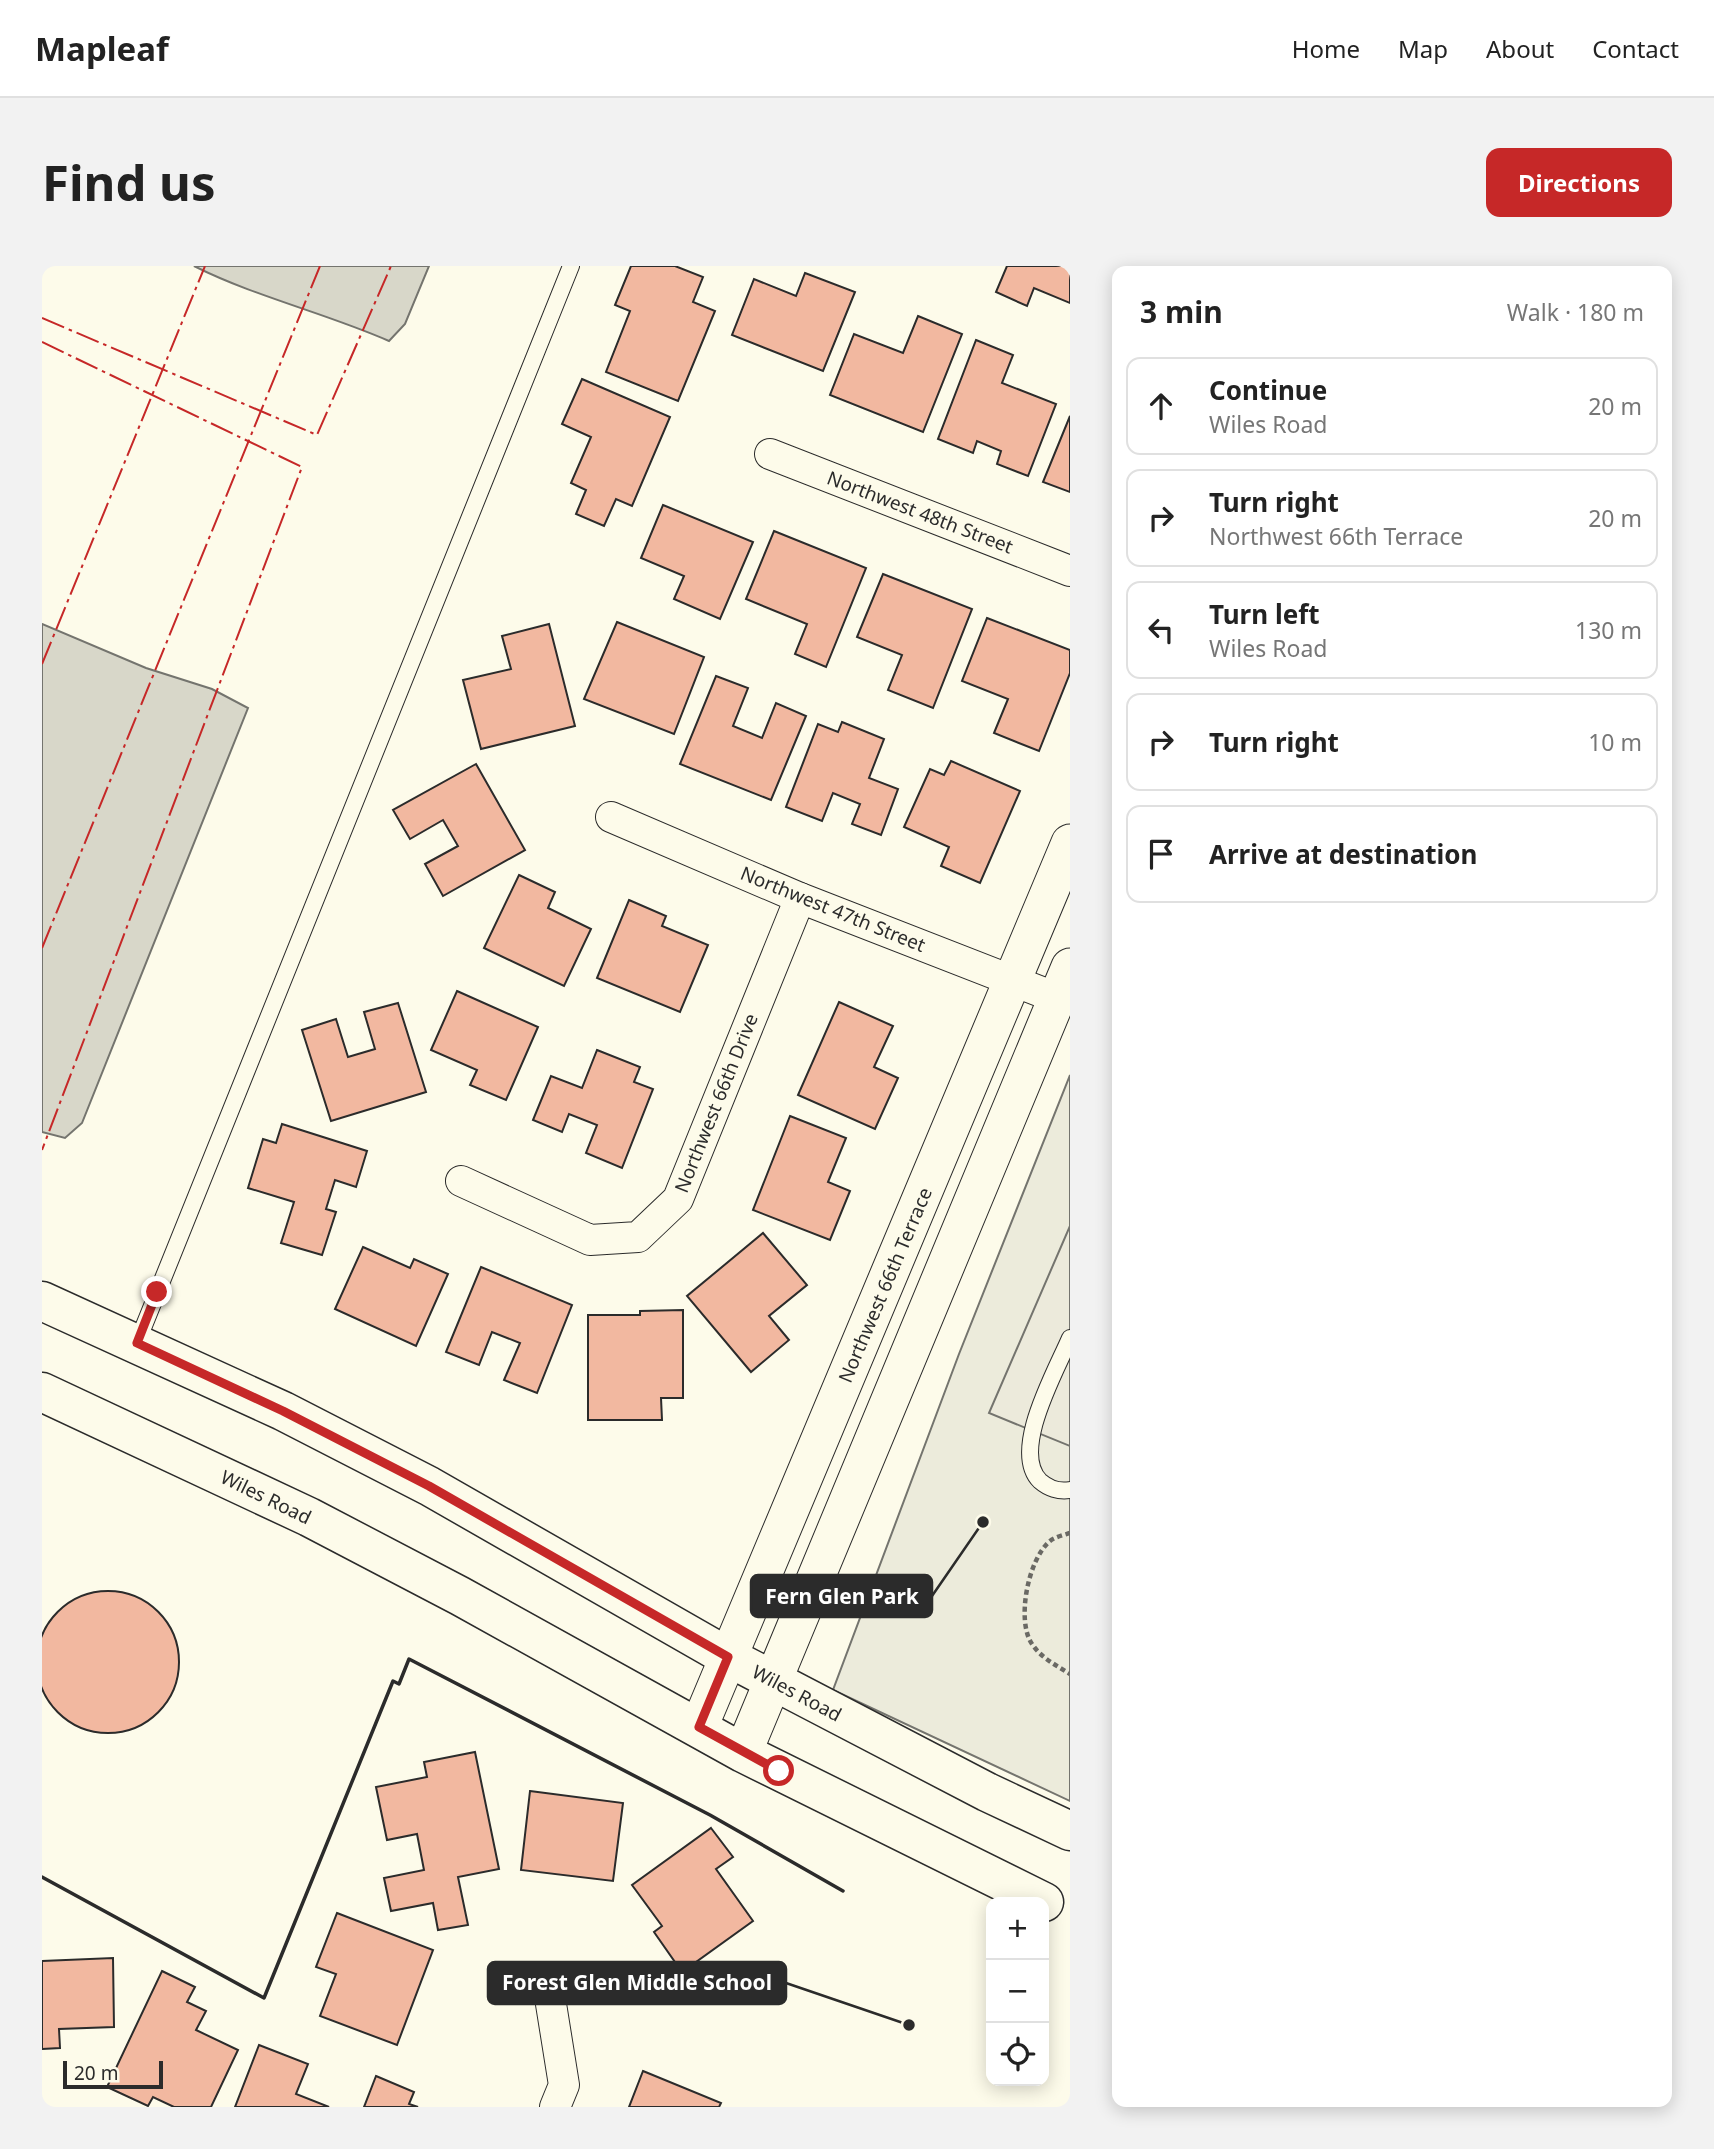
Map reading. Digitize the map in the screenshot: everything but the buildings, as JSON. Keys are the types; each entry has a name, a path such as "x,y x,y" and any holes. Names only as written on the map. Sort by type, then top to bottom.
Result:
{"main road":[{"name":"Wiles Road","path":"42,1301 283,1411 429,1486 728,1657 986,1792 1070,1831"},
{"name":"Wiles Road","path":"42,1392 320,1523 743,1753 1034,1897"},
{"name":"Wiles Road","path":"1049,1904 1070,1914"}],"street":[{"name":"Northwest 48th Street","path":"770,454 1070,571"},
{"name":"Northwest 47th Street","path":"611,817 800,898 1013,980 1066,990"},
{"name":"Northwest 66th Terrace","path":"699,1727 1070,843"},
{"name":"Northwest 66th Drive","path":"461,1181 590,1240 638,1237 678,1199 800,898"},
{"path":"743,1753 1066,990"},
{"path":"551,2004 564,2085 555,2107"}],"lane":[{"path":"137,1343 571,266"},
{"path":"1070,1338 1032,1430 1028,1452 1031,1472 1046,1487 1070,1490"}],"path":[{"path":"1070,1533 1049,1542 1030,1573 1024,1604 1029,1641 1043,1657 1070,1674"}],"shaded area":[{"path":"194,266 429,266 405,324 389,341 242,287"},
{"path":"42,624 146,668 212,689 248,708 82,1123 65,1138 42,1132"},
{"path":"1070,1075 1070,1801 833,1690 959,1354"},
{"path":"1070,1226 1070,1446 989,1413"}],"wall":[{"path":"42,1877 264,1998 393,1681 399,1684 409,1659 710,1815 843,1891"}],"power":[{"path":"42,664 205,266"},
{"path":"42,948 320,266"},
{"path":"42,318 317,435 391,266"},
{"path":"42,342 302,467 42,1150"}],"place":[{"name":"Fern Glen Park","path":"983,1522"},
{"name":"Forest Glen Middle School","path":"909,2025"}],"route":[{"path":"157,1292 137,1343 283,1411 429,1486 728,1657 699,1727 779,1771"}]}
